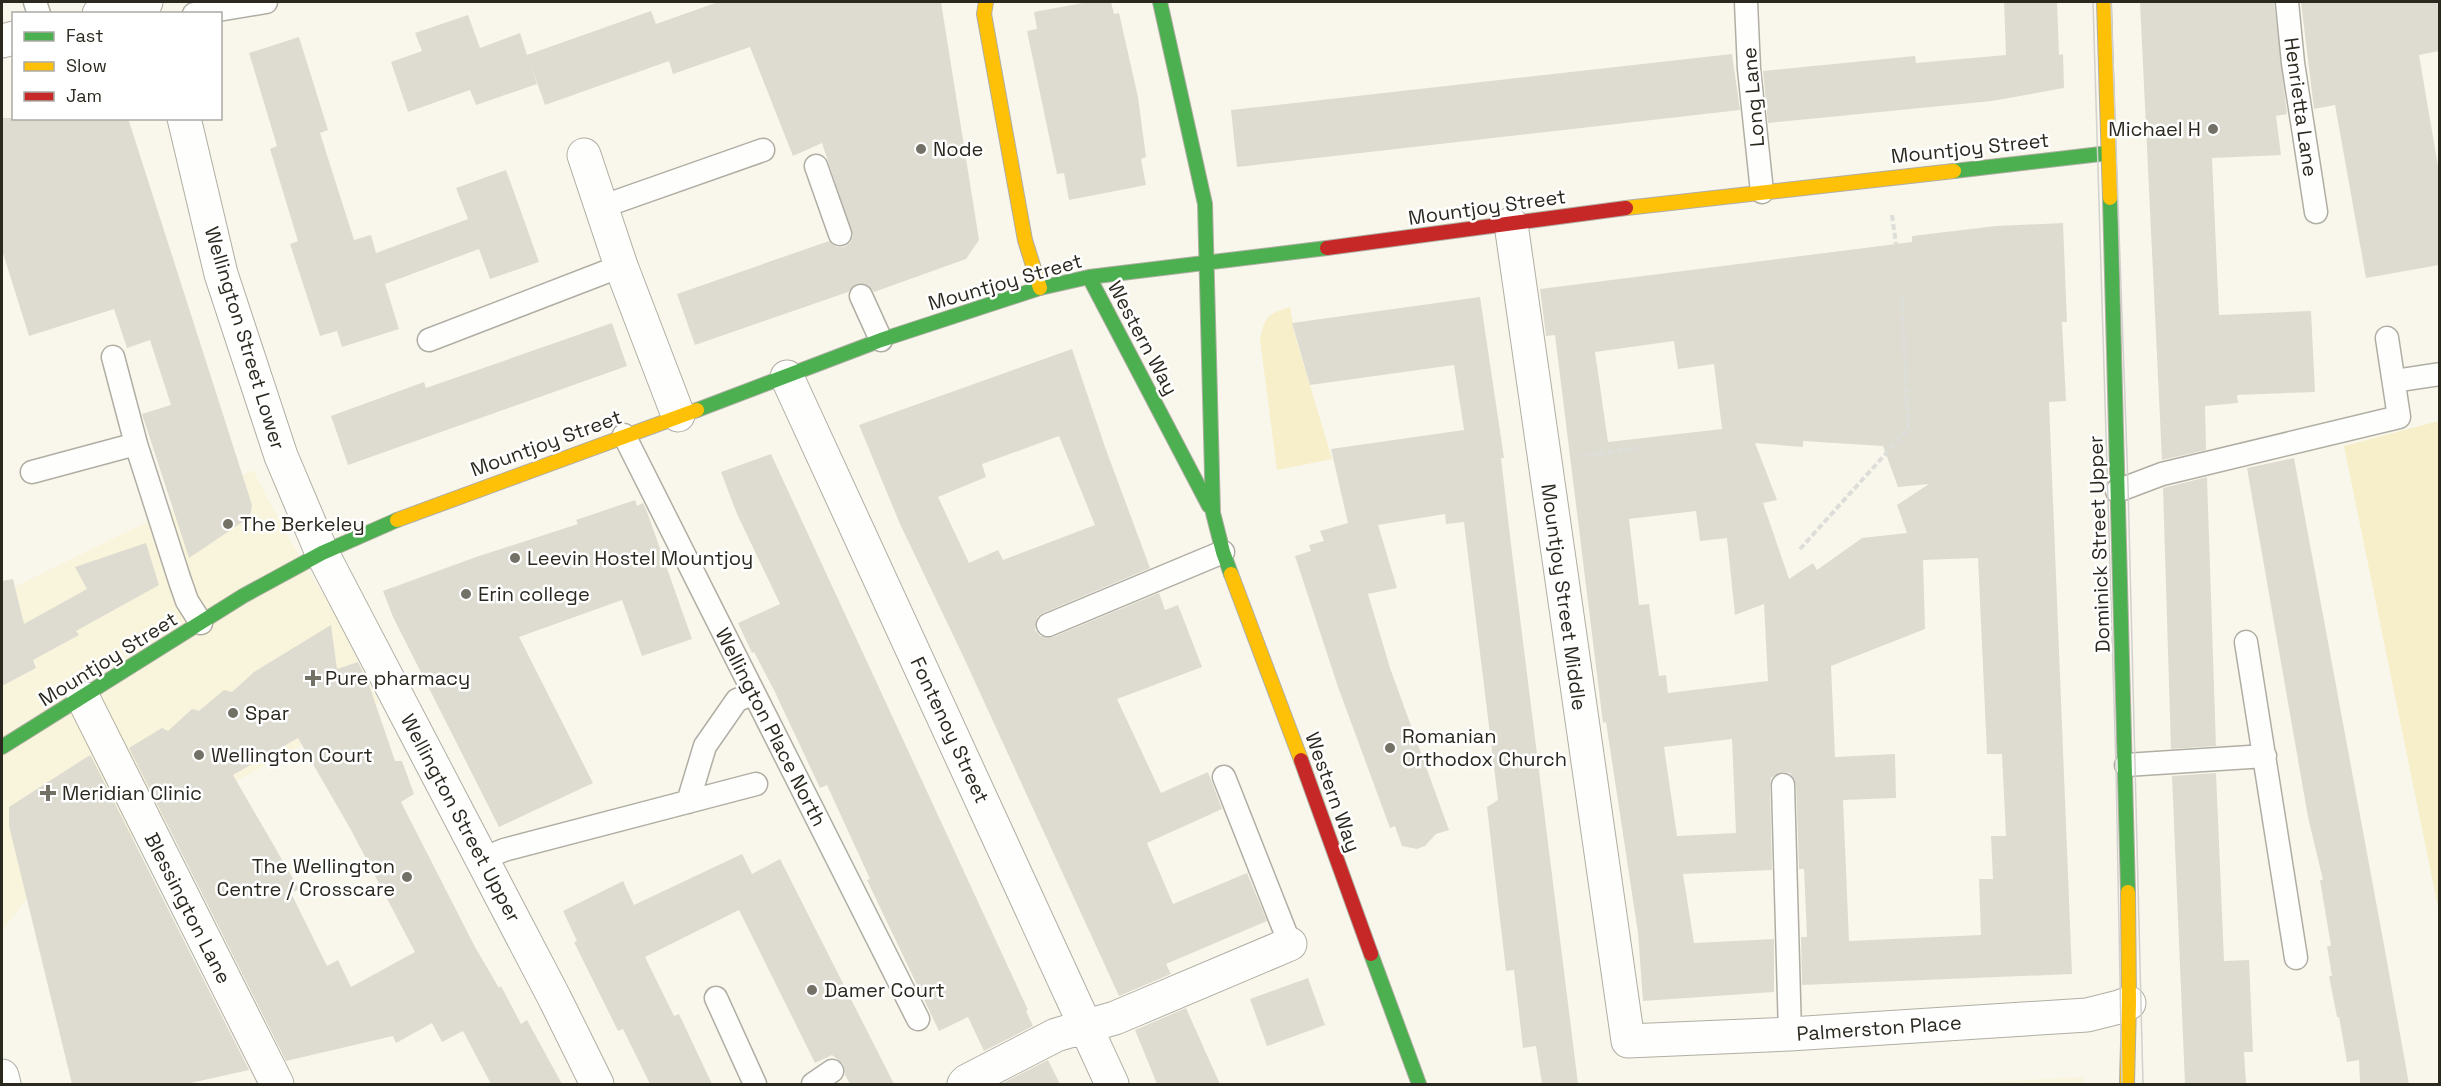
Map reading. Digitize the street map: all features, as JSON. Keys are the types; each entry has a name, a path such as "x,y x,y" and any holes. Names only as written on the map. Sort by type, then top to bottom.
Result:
{"street":[{"path":"107,12 146,2"},
{"path":"986,2 984,14 1025,240 1040,288"},
{"name":"Western Way","path":"1161,2 1205,204 1213,513 1223,552 1419,1084"},
{"name":"Dominick Street Upper","path":"2104,2 2126,765 2129,1002 2127,1084"},
{"name":"Wellington Street Lower","path":"184,120 221,274 281,456 322,553"},
{"name":"Mountjoy Street","path":"2,747 83,699 243,596 322,553 405,516 880,340 1040,288 1089,277 1762,192 2109,153"},
{"path":"584,155 621,267 678,416"},
{"name":"Mountjoy Street Middle","path":"1511,224 1628,1041"},
{"name":"Western Way","path":"1089,277 1213,513"},
{"name":"Fontenoy Street","path":"787,376 1112,1084"},
{"name":"Wellington Street Upper","path":"322,553 597,1084"},
{"name":"Blessington Lane","path":"83,699 277,1084"},
{"path":"964,1084 1056,1035 1115,1018 1290,944"},
{"name":"Palmerston Place","path":"1628,1041 1791,1034 2087,1015 2119,1007 2129,1002"},
{"path":"2,1076 4,1084"}],"lane":[{"path":"206,12 266,2"},
{"name":"Long Lane","path":"1746,2 1749,69 1762,192"},
{"name":"Henrietta Lane","path":"2287,2 2292,63 2316,212"},
{"path":"601,207 763,150"},
{"path":"816,166 840,234"},
{"path":"429,340 621,267"},
{"path":"861,296 880,340"},
{"path":"2117,491 2162,474 2399,417 2387,338"},
{"path":"113,357 136,444 180,581 187,601 201,623"},
{"path":"2394,381 2439,374"},
{"name":"Wellington Place North","path":"624,435 918,1019"},
{"path":"32,472 136,444"},
{"path":"1048,625 1223,552"},
{"path":"2246,642 2296,958"},
{"path":"688,802 705,746 737,700 753,694"},
{"path":"2126,765 2265,756"},
{"path":"1224,777 1290,944"},
{"path":"482,859 504,850 756,784"},
{"path":"1783,785 1791,1034"},
{"path":"716,998 755,1084"},
{"path":"813,1084 832,1071"}],"path":[{"path":"1800,549 1908,429 1902,297"},
{"path":"1544,460 1639,448"}],"shaded area":[{"path":"1290,307 1294,332 1332,459 1277,470 1260,339 1269,317"},
{"path":"2440,421 2439,912 2344,446"},
{"path":"253,470 286,534 331,607 379,703 31,894 2,930 2,593"},
{"path":"2084,1077 2084,1084 1951,1084"}],"building":[{"path":"718,2 941,2 979,240 966,259 874,292 868,285 856,284 848,292 695,345 677,294 829,241 837,247 844,247 850,243 853,236 822,143 793,156 750,47 673,74 669,61 545,105 530,63 537,84 476,105 470,90 408,112 391,62 422,51 415,33 468,15 480,48 520,33 527,55 651,11 656,24"},
{"path":"1088,2 1111,2 1114,14 1119,13 1138,97 1146,157 1141,159 1146,185 1069,200 1064,173 1057,174 1027,31 1037,29 1034,12"},
{"path":"2004,2 2057,2 2059,55 2063,54 2064,88 1992,101 1768,123 1763,71 1915,56 1916,63 2006,55"},
{"path":"2140,2 2274,2 2287,114 2276,116 2281,155 2212,158 2219,315 2311,311 2315,392 2237,395 2238,403 2205,406 2206,450 2162,460"},
{"path":"2301,2 2439,2 2439,51 2419,55 2439,172 2439,265 2366,278 2335,105 2314,109"},
{"path":"299,37 328,130 320,133 354,240 371,235 376,253 468,219 456,188 506,170 539,262 490,279 479,249 385,284 399,329 342,347 337,331 320,336 290,244 298,241 270,149 277,146 249,53"},
{"path":"1732,54 1740,110 1237,167 1231,110"},
{"path":"2,118 12,118 12,120 129,120 252,505 250,517 189,558 142,414 171,405 150,340 127,348 114,309 29,336 2,250"},
{"path":"2063,223 2067,322 2062,322 2066,401 2049,402 2072,974 1802,985 1801,937 1807,937 1804,869 1799,869 1796,785 1790,773 1782,772 1771,778 1770,785 1772,870 1683,874 1694,943 1774,939 1774,992 1643,1001 1638,933 1606,722 1603,723 1555,335 1546,336 1540,289 1912,242 1912,236 1996,226","holes":["1674,341 1678,369 1714,364 1722,429 1608,442 1595,352","1803,441 1883,446 1898,487 1929,484 1897,505 1907,533 1862,538 1817,570 1813,563 1789,579 1763,503 1777,500 1755,443 1803,447","1696,511 1700,541 1727,538 1735,615 1764,604 1768,681 1668,693 1666,675 1659,676 1649,604 1639,605 1629,519","1978,558 1987,754 2002,754 2006,836 1991,836 1993,879 1979,879 1981,935 1849,941 1843,800 1896,798 1895,754 1835,757 1831,666 1925,629 1923,560","1732,739 1736,833 1677,836 1664,747"]},
{"path":"1480,297 1504,458 1501,458 1512,553 1578,1084 1542,1084 1536,1046 1523,1048 1514,970 1506,971 1487,807 1498,800 1464,522 1446,524 1445,514 1378,525 1397,588 1368,594 1390,668 1449,830 1436,834 1425,846 1417,849 1402,846 1395,826 1390,828 1338,687 1295,556 1311,551 1309,545 1324,541 1320,531 1348,523 1331,449 1464,430 1454,365 1310,385 1292,323"},
{"path":"612,323 627,366 348,465 331,416 424,382 426,388"},
{"path":"1072,349 1150,568 1043,613 1037,617 1035,630 1040,636 1053,637 1159,593 1165,610 1178,605 1202,667 1117,699 1161,793 1208,772 1222,809 1147,843 1173,904 1247,873 1267,921 1166,964 1171,974 1119,996 900,524 859,425","holes":["1059,436 1095,525 1003,560 998,550 969,563 938,497 986,477 982,464"]},
{"path":"771,454 1028,1010 1026,1011 1033,1026 984,1051 968,1017 939,1031 867,880 870,879 827,785 820,788 774,690 754,652 752,653 738,623 780,604 737,514 721,472"},
{"path":"2294,458 2409,1084 2360,1084 2359,1060 2347,1062 2329,976 2332,976 2327,946 2331,946 2320,880 2323,880 2308,817 2247,468"},
{"path":"2207,477 2216,746 2171,749 2163,488"},
{"path":"635,500 637,506 643,503 646,509 692,639 642,656 622,600 519,637 593,783 499,827 393,617 383,591 476,557 578,524 576,520"},
{"path":"146,543 159,585 76,631 79,635 33,660 36,668 2,686 2,581 13,579 24,624 87,589 75,567"},
{"path":"331,625 337,669 358,662 368,682 395,761 402,761 414,794 401,802 475,947 499,988 501,986 521,1024 527,1020 562,1084 491,1084 463,1031 442,1042 432,1023 396,1043 393,1036 286,1061 129,748 162,728 168,731 192,709 199,711 224,690 232,692 254,672","holes":["298,738 351,830 415,952 351,987 338,960 327,966 291,893 299,889 233,775"]},
{"path":"90,755 249,1070 186,1084 72,1084 9,826 9,807"},
{"path":"2216,773 2224,961 2249,960 2253,1052 2244,1052 2246,1084 2185,1084 2172,776"},
{"path":"742,854 752,874 780,859 894,1084 850,1084 843,1064 832,1055 815,1063 739,910 645,957 674,1016 679,1014 712,1084 650,1084 623,1029 618,1031 574,942 577,941 563,911 623,881 634,905"},
{"path":"1308,978 1325,1025 1267,1046 1250,999"},
{"path":"1186,1008 1220,1084 1157,1084 1135,1030"},
{"path":"1048,1060 1060,1084 1001,1084"}],"tram line":[{"path":"2093,2 2116,768 2122,1084"},
{"path":"2111,2 2128,486 2143,1084"}],"traffic: fast":[{"path":"1160,2 1205,204 1213,513 1231,574"},
{"path":"1954,171 2109,153"},
{"path":"2110,198 2128,892"},
{"path":"697,410 881,340 1040,288 1089,277 1327,248"},
{"path":"1089,277 1209,506"},
{"path":"2,747 243,596 322,553 397,520"},
{"path":"1371,954 1419,1084"}],"traffic: slow":[{"path":"986,2 984,14 1025,240 1040,288"},
{"path":"2104,2 2110,198"},
{"path":"1626,208 1954,171"},
{"path":"397,520 697,410"},
{"path":"1231,574 1301,760"},
{"path":"2127,1084 2128,892"}],"traffic: jam":[{"path":"1327,248 1626,208"},
{"path":"1301,760 1371,954"}],"place":[{"name":"Michael H","path":"2213,129"},
{"name":"Node","path":"921,149"},
{"name":"The Berkeley","path":"228,524"},
{"name":"Leevin Hostel Mountjoy","path":"515,558"},
{"name":"Erin college","path":"466,594"},
{"name":"Pure pharmacy","path":"313,678"},
{"name":"Spar","path":"233,713"},
{"name":"Romanian Orthodox Church","path":"1390,748"},
{"name":"Wellington Court","path":"199,755"},
{"name":"Meridian Clinic","path":"48,793"},
{"name":"The Wellington Centre / Crosscare","path":"407,877"},
{"name":"Damer Court","path":"812,990"}]}
